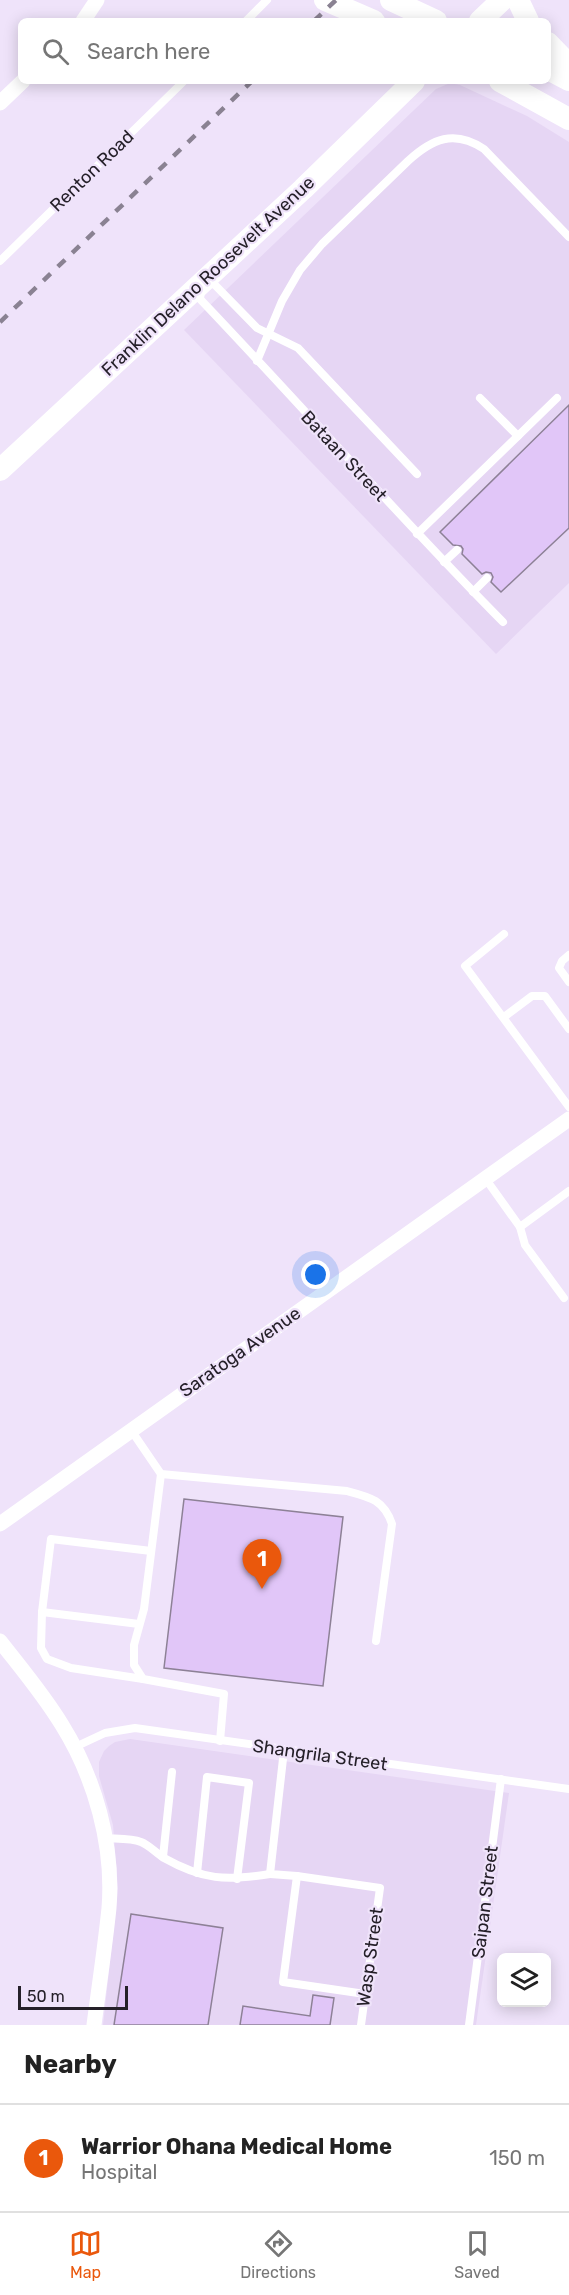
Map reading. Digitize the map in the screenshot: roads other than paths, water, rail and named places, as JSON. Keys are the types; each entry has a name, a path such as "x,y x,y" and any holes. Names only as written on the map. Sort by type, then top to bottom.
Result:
{"main road":[{"path":"325,0 367,18"},
{"path":"391,0 430,18"},
{"path":"483,18 502,0"},
{"path":"518,0 527,18"},
{"path":"551,46 569,65"},
{"path":"551,71 569,80"},
{"name":"Franklin Delano Roosevelt Avenue","path":"0,470 374,122 411,84"},
{"path":"505,84 569,119"}],"street":[{"path":"85,18 97,0"},
{"path":"0,103 20,84"},
{"name":"Saratoga Avenue","path":"0,1524 569,1119"},
{"path":"0,1641 51,1708 75,1747 91,1786 104,1838 109,1882 109,1907 94,2025"}],"lane":[{"path":"249,18 267,0"},
{"name":"Renton Road","path":"0,261 181,84"},
{"path":"257,361 290,285 310,256 408,160 434,141 451,138 468,140 484,149 569,237"},
{"path":"202,282 215,285 252,323 268,334 298,348 417,474"},
{"name":"Bataan Street","path":"202,282 200,298 417,534 503,622"},
{"path":"480,398 518,436"},
{"path":"417,534 557,398"},
{"path":"444,562 457,549"},
{"path":"473,592 487,578"},
{"path":"504,934 465,966 569,1107"},
{"path":"569,955 562,961 559,968 569,982"},
{"path":"504,1017 532,996 545,996 569,1029"},
{"path":"485,1178 520,1227 525,1245 564,1298"},
{"path":"520,1227 569,1191"},
{"path":"131,1429 161,1474 144,1609 134,1645 134,1665 143,1679"},
{"path":"161,1474 347,1491 371,1498 387,1510 392,1524 376,1641"},
{"path":"151,1551 51,1539 42,1612 41,1648 47,1659 71,1668 224,1694 220,1741"},
{"path":"42,1612 139,1624"},
{"name":"Shangrila Street","path":"75,1747 105,1733 135,1728 569,1789"},
{"path":"270,1874 284,1750"},
{"path":"163,1857 172,1772"},
{"path":"197,1873 207,1777 249,1783 237,1879"},
{"name":"Saipan Street","path":"469,2025 501,1779"},
{"path":"104,1838 141,1842 163,1857 197,1873 218,1878 237,1879 270,1874 297,1876 283,1982 365,1994"},
{"name":"Wasp Street","path":"297,1876 380,1888 361,2025"}],"railway":[{"path":"317,18 336,0"},
{"path":"0,322 249,84"}],"place":[{"name":"Warrior Ohana Medical Home","path":"262,1589"}]}
